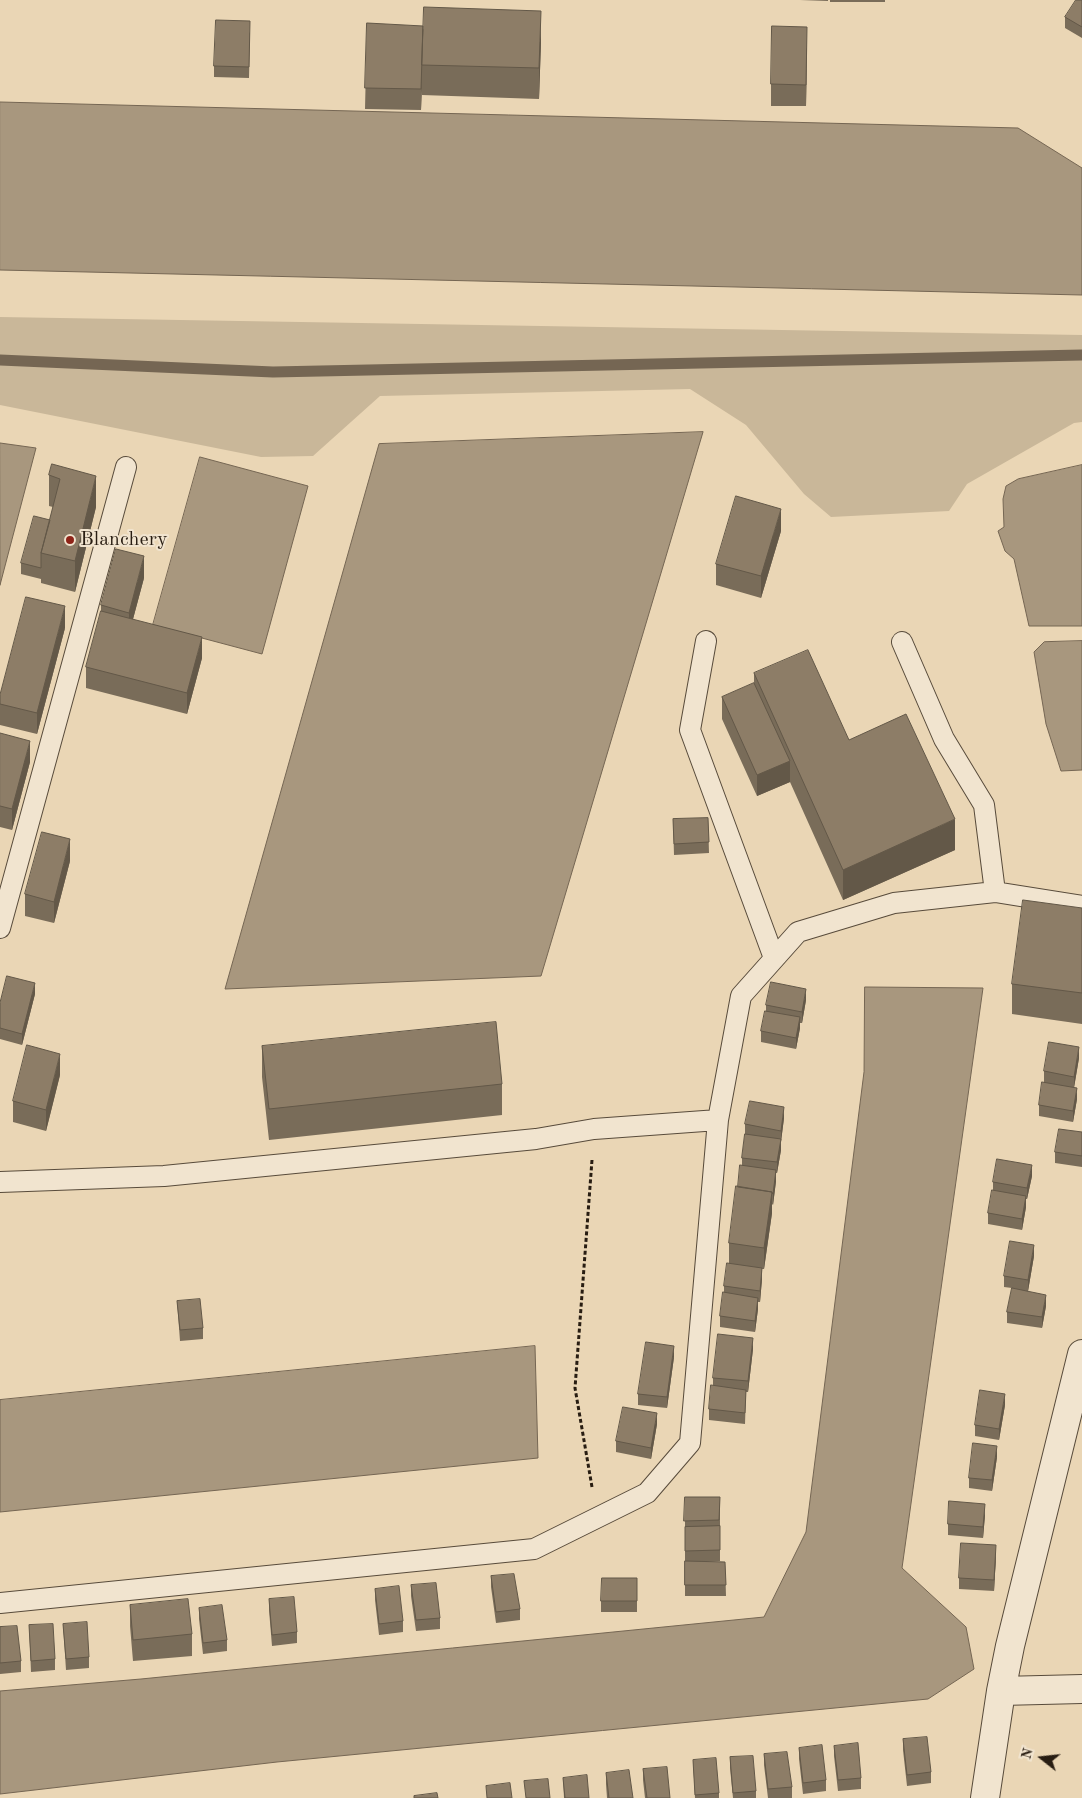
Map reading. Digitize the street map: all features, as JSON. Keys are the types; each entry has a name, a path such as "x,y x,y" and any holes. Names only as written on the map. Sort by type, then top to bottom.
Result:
{"street":[{"path":"985,1798 1001,1691 1010,1646 1082,1354"},
{"path":"1001,1691 1082,1689"}],"lane":[{"path":"0,928 126,467"},
{"path":"706,641 690,730 774,958"},
{"path":"902,642 944,739 984,805 995,892"},
{"path":"0,1603 534,1549 647,1492 690,1443 718,1120 741,996 798,932 894,903 995,892 1082,906"},
{"path":"0,1182 164,1176 536,1139 594,1130 718,1120"}],"path":[{"path":"594,1130 575,1388 598,1518"}],"shaded area":[{"path":"0,102 1018,128 1082,168 1082,295 0,270"},
{"path":"0,317 1082,335 1082,422 1074,423 967,484 949,511 831,517 804,494 746,425 690,389 380,396 313,456 261,457 0,405"},
{"path":"703,432 541,976 225,989 379,444"},
{"path":"0,443 36,448 0,585"},
{"path":"200,457 308,486 262,654 153,625"},
{"path":"1082,465 1082,626 1029,626 1014,559 1005,551 998,531 1004,527 1003,499 1006,486 1018,479"},
{"path":"1082,641 1082,770 1061,771 1046,724 1034,652 1044,642"},
{"path":"865,987 983,988 902,1568 966,1627 974,1669 928,1699 277,1762 0,1794 0,1691 141,1679 764,1617 806,1532 864,1072"},
{"path":"535,1346 538,1458 0,1512 0,1400"}],"building":[{"path":"1076,0 1082,0 1082,27 1065,17"},
{"path":"424,7 541,11 539,68 422,65"},
{"path":"216,20 250,21 249,67 214,66"},
{"path":"367,23 423,26 421,89 365,88"},
{"path":"772,26 807,27 806,85 771,84"},
{"path":"52,464 96,476 75,561 41,553 60,479 49,475"},
{"path":"736,496 781,509 761,576 716,564"},
{"path":"34,516 50,520 41,553 41,568 21,563"},
{"path":"116,549 144,556 129,613 101,605"},
{"path":"26,597 65,606 37,713 0,704 0,695"},
{"path":"101,611 202,637 187,693 86,667"},
{"path":"808,650 849,740 906,714 955,819 843,870 754,673"},
{"path":"754,683 790,761 757,775 722,697"},
{"path":"0,733 30,741 12,809 0,806"},
{"path":"708,818 709,842 674,844 673,819"},
{"path":"42,832 70,839 54,902 25,894"},
{"path":"1023,900 1082,908 1082,993 1012,984"},
{"path":"7,976 35,983 22,1034 0,1028 0,1003"},
{"path":"771,982 806,989 802,1012 766,1005"},
{"path":"765,1011 800,1017 796,1038 761,1031"},
{"path":"496,1022 502,1084 269,1109 262,1046"},
{"path":"1049,1042 1079,1047 1074,1077 1044,1071"},
{"path":"27,1045 60,1054 46,1110 13,1101"},
{"path":"1042,1082 1077,1088 1073,1111 1039,1105"},
{"path":"750,1101 784,1107 781,1131 745,1124"},
{"path":"1059,1129 1082,1132 1082,1156 1055,1152"},
{"path":"745,1134 781,1139 777,1162 742,1158"},
{"path":"997,1159 1032,1165 1027,1188 993,1182"},
{"path":"740,1165 776,1170 773,1194 772,1192 738,1187"},
{"path":"736,1186 772,1192 764,1248 729,1243"},
{"path":"992,1190 1026,1196 1022,1219 988,1213"},
{"path":"1010,1241 1034,1245 1028,1280 1004,1276"},
{"path":"727,1263 762,1268 760,1291 724,1286"},
{"path":"1012,1288 1046,1295 1042,1317 1007,1312"},
{"path":"723,1292 758,1298 755,1321 720,1316"},
{"path":"200,1299 203,1328 180,1330 177,1301"},
{"path":"718,1334 753,1338 748,1381 713,1378"},
{"path":"646,1342 674,1346 667,1397 638,1394"},
{"path":"711,1385 746,1390 745,1413 709,1409"},
{"path":"980,1390 1005,1394 999,1429 975,1425"},
{"path":"623,1407 657,1413 651,1448 616,1441"},
{"path":"973,1443 997,1446 992,1480 969,1478"},
{"path":"685,1497 720,1497 719,1520 684,1521"},
{"path":"949,1501 985,1504 983,1527 948,1524"},
{"path":"720,1526 720,1550 685,1551 685,1527"},
{"path":"961,1543 996,1545 994,1580 959,1578"},
{"path":"685,1561 725,1562 726,1585 685,1585"},
{"path":"514,1574 520,1609 496,1612 491,1576"},
{"path":"602,1578 637,1578 637,1601 601,1601"},
{"path":"436,1583 440,1618 416,1620 411,1585"},
{"path":"399,1586 403,1621 379,1624 375,1589"},
{"path":"294,1597 297,1632 272,1635 269,1599"},
{"path":"188,1599 192,1634 133,1640 130,1605"},
{"path":"222,1605 227,1640 203,1643 199,1608"},
{"path":"87,1622 89,1657 66,1659 63,1624"},
{"path":"53,1624 55,1659 31,1661 29,1625"},
{"path":"17,1626 21,1661 0,1663 0,1627"},
{"path":"927,1737 931,1772 907,1775 903,1739"},
{"path":"858,1743 861,1778 838,1780 834,1746"},
{"path":"822,1745 826,1780 803,1783 799,1748"},
{"path":"787,1752 792,1787 768,1789 764,1754"},
{"path":"753,1756 756,1791 733,1793 730,1757"},
{"path":"716,1758 719,1793 695,1795 693,1760"},
{"path":"667,1767 670,1798 647,1798 643,1769"},
{"path":"629,1770 633,1798 609,1798 606,1773"},
{"path":"587,1775 589,1798 565,1798 563,1778"},
{"path":"548,1779 550,1798 526,1798 524,1781"},
{"path":"510,1783 512,1798 487,1798 486,1786"},
{"path":"437,1793 438,1798 414,1798 414,1796"}],"waterway":[{"path":"0,360 273,372 1082,355"}],"place":[{"name":"Blanchery","path":"70,540"}]}
